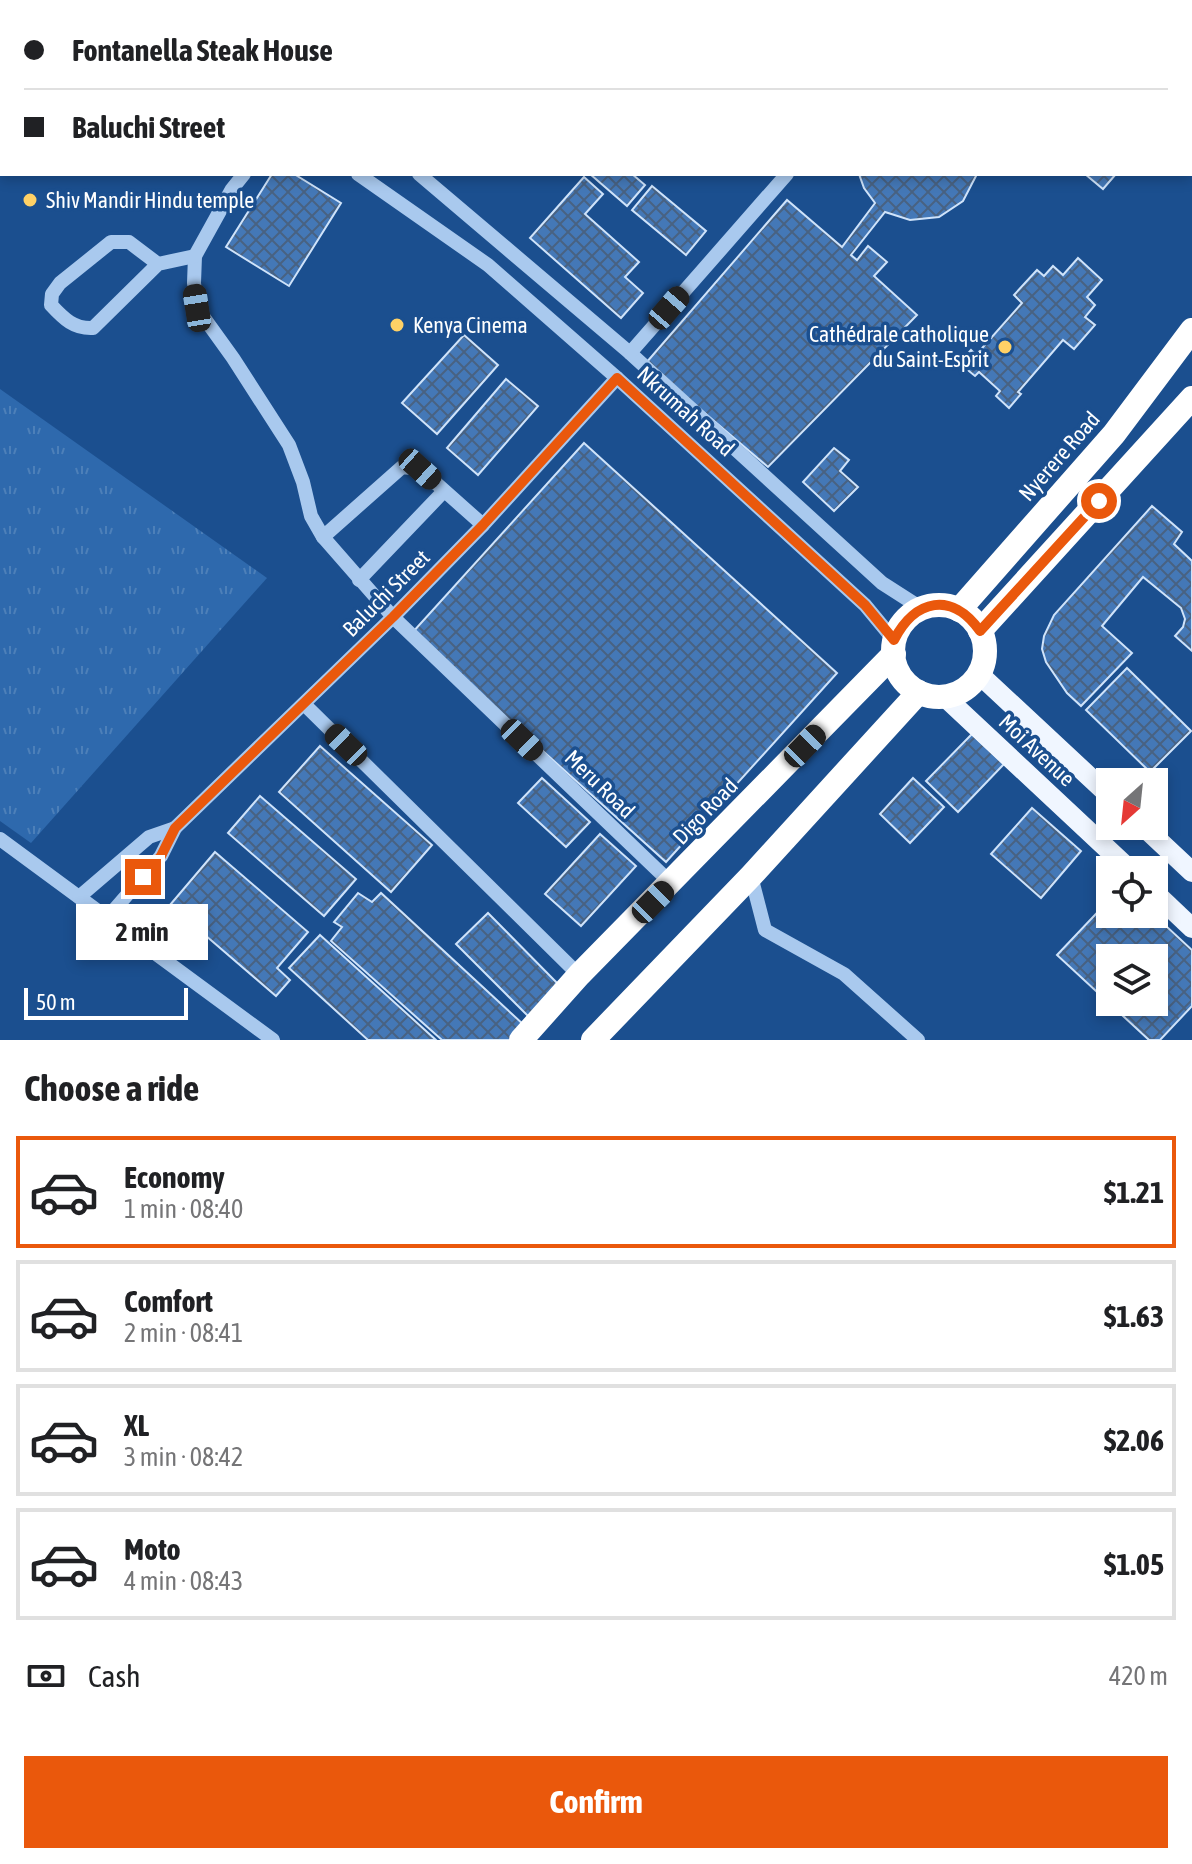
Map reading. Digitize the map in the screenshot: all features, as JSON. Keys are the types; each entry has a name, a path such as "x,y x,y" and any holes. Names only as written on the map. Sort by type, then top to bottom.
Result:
{"highway":[{"name":"Nyerere Road","path":"959,610 1114,434 1189,341"},
{"path":"980,631 1138,458 1188,412"},
{"path":"1114,434 1138,458"},
{"path":"934,604 947,605 973,621 980,631 985,645 984,661 979,674 960,693 931,697 919,692 903,680 894,663 894,647 902,625 921,608 934,604"},
{"name":"Digo Road","path":"521,1040 579,975 671,883 894,647"},
{"path":"595,1039 751,876 919,692"}],"main road":[{"name":"Moi Avenue","path":"979,674 1096,783"},
{"name":"Moi Avenue","path":"945,697 1115,856"},
{"path":"1158,840 1192,872"},
{"path":"1168,905 1192,928"}],"street":[{"path":"158,264 129,242 111,242 60,283 52,294 51,305 80,329 93,328 158,264 195,256 242,176"},
{"name":"Nkrumah Road","path":"361,176 488,265 617,378 865,605 894,647"},
{"name":"Nkrumah Road","path":"421,176 630,353 882,583 921,608"},
{"path":"630,353 785,176"},
{"name":"Meru Road","path":"195,256 197,308 289,445 303,482 311,516 323,537 393,617 671,883"},
{"name":"Baluchi Street","path":"107,918 161,856 175,828 393,617 483,525 617,378"},
{"path":"323,537 402,467 420,469 483,525"},
{"path":"359,580 444,491"},
{"path":"304,704 579,975"},
{"name":"Baluchi Street","path":"79,897 149,837 175,828"},
{"path":"0,839 273,1040"},
{"path":"751,876 765,930 844,974 918,1040"}],"green space":[{"path":"0,389 267,578 31,843 0,821"}],"building":[{"path":"271,176 297,176 341,203 289,286 226,247"},
{"path":"592,176 634,176 645,185 627,206"},
{"path":"860,176 976,176 963,201 939,217 910,220 885,212 851,255 857,260 868,246 887,262 874,276 917,315 768,467 646,363 787,200 842,247 875,203"},
{"path":"1087,176 1114,176 1103,189"},
{"path":"584,177 603,194 585,214 639,262 625,277 643,293 621,318 530,238"},
{"path":"652,186 706,231 686,255 632,210"},
{"path":"1078,258 1102,280 1087,297 1095,305 1085,317 1095,325 1074,349 1063,340 1018,392 1021,394 1009,408 996,396 1000,391 979,372 975,376 959,363 971,350 976,355 1022,303 1014,295 1037,270 1044,276 1053,266 1063,275"},
{"path":"464,335 498,365 437,434 402,403"},
{"path":"506,379 538,406 478,475 447,448"},
{"path":"584,443 837,673 666,862 412,633"},
{"path":"834,448 849,460 840,471 858,487 834,511 803,482"},
{"path":"1152,506 1182,532 1174,544 1192,561 1192,651 1175,636 1185,619 1181,608 1143,577 1102,626 1132,653 1081,706 1067,693 1046,662 1042,649 1044,636 1054,615"},
{"path":"1127,668 1191,731 1154,768 1146,768 1086,710"},
{"path":"972,734 1004,764 958,812 926,781"},
{"path":"320,746 432,845 391,892 279,792"},
{"path":"542,778 590,822 566,847 518,803"},
{"path":"913,778 944,807 910,843 880,814"},
{"path":"260,796 356,879 324,916 228,833"},
{"path":"1032,808 1081,851 1041,898 991,854"},
{"path":"600,834 636,866 581,926 545,894"},
{"path":"215,852 308,932 277,968 290,980 276,996 170,905"},
{"path":"358,893 372,902 381,893 525,1026 511,1040 442,1040 331,941 342,927 334,922"},
{"path":"488,913 563,989 532,1020 456,944"},
{"path":"1096,914 1096,928 1168,928 1192,950 1192,1006 1160,1040 1149,1040 1123,1016 1168,1016 1168,944 1096,944 1096,991 1057,955"},
{"path":"320,935 436,1040 368,1040 289,968"}],"place":[{"name":"Shiv Mandir Hindu temple","path":"30,200"},
{"name":"Kenya Cinema","path":"397,325"},
{"name":"Cathédrale catholique du Saint-Esprit","path":"1005,347"}],"route":[{"path":"143,877 161,856 175,828 393,617 483,525 617,378 865,605 894,640 912,614 934,604 959,610 980,631 1099,501"}]}
